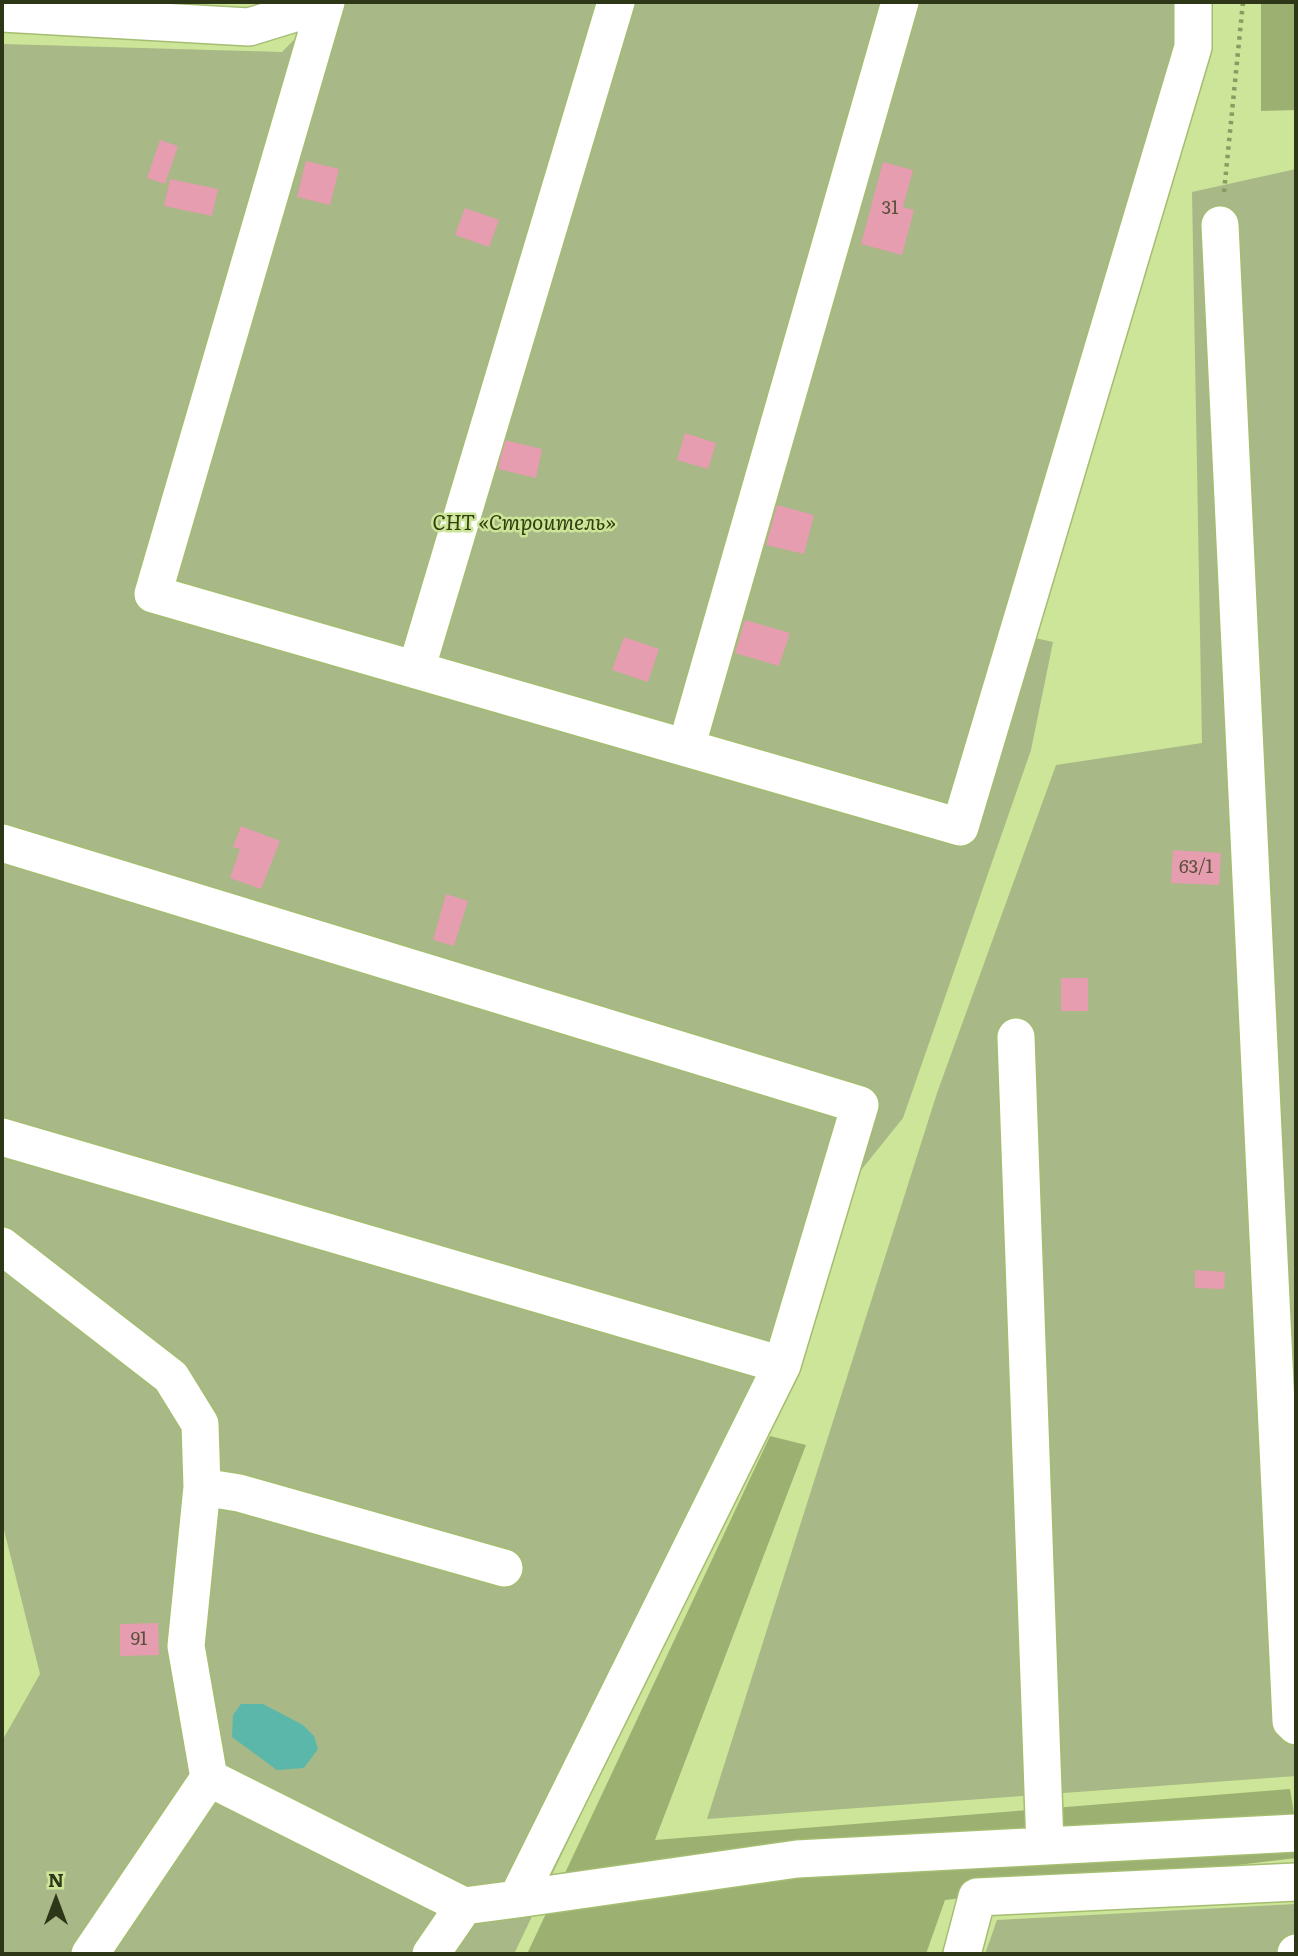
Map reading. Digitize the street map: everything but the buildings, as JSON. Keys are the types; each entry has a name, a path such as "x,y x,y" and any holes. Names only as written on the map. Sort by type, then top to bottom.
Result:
{"street":[{"path":"416,670 616,2"},
{"path":"685,748 900,2"},
{"path":"325,3 153,594 960,827 1193,47 1193,2"},
{"path":"2,13 249,27 325,3"},
{"path":"1220,225 1291,1721 1296,1726"},
{"path":"2,843 860,1105 782,1364 517,1899"},
{"path":"1016,1037 1045,1846"},
{"path":"2,1137 782,1364"},
{"path":"2,1246 171,1377 200,1424 202,1487 186,1646 209,1778 90,1954"},
{"path":"202,1487 239,1493 503,1568"},
{"path":"209,1778 464,1906 797,1859 1296,1833"},
{"path":"962,1954 977,1897 1296,1882"},
{"path":"430,1954 464,1906"}],"path":[{"path":"1220,225 1243,2"}],"green space":[{"name":"СНТ «Строитель»","path":"331,2 1191,2 1035,638 1053,642 1031,750 903,1118 849,1185 790,1378 514,1954 2,1954 2,1741 40,1674 2,1522 2,44 282,52"},
{"path":"1261,2 1296,2 1296,110 1261,111"},
{"path":"1296,169 1296,1776 707,1819 937,1093 1056,765 1202,743 1192,192"},
{"path":"770,1436 806,1445 655,1840 1290,1789 1296,1827 1296,1858 945,1900 926,1954 527,1954"},
{"path":"1296,1904 1296,1954 985,1954 997,1920"}],"water":[{"path":"241,1704 263,1704 303,1725 314,1736 318,1749 304,1768 277,1770 232,1737 233,1715"}]}
